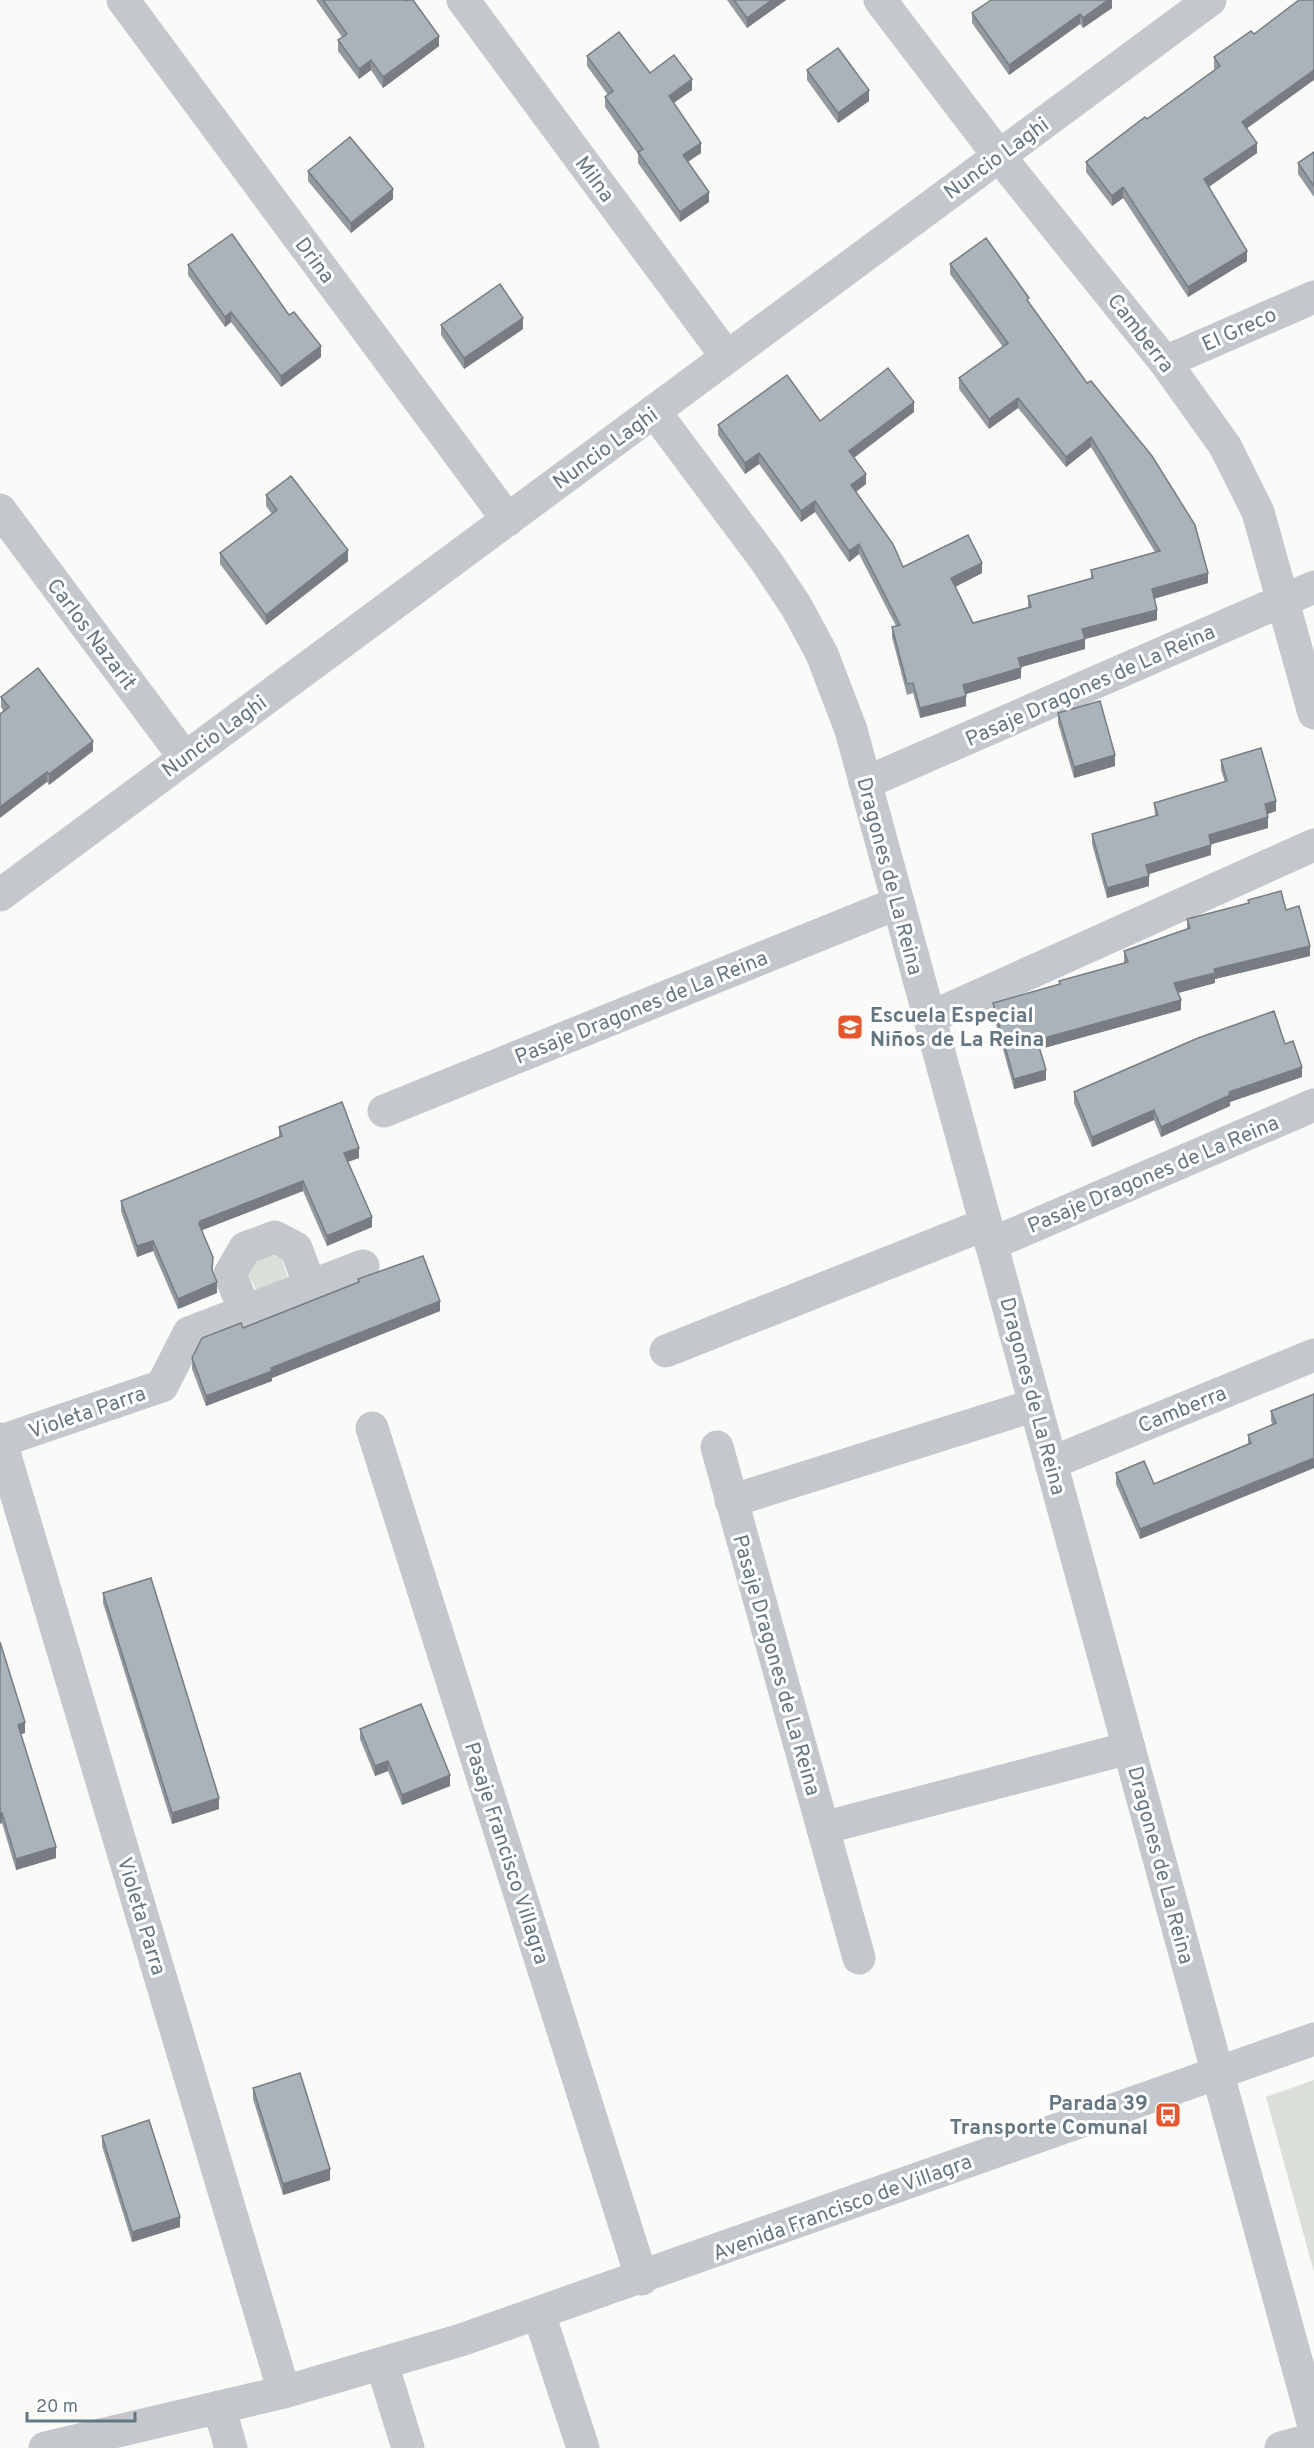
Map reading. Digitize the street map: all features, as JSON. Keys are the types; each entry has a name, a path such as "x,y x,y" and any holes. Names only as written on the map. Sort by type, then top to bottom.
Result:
{"street":[{"name":"Drina","path":"123,0 508,520"},
{"name":"Milna","path":"463,0 727,357"},
{"name":"Camberra","path":"880,0 999,156 1165,362 1225,446 1258,512 1314,713"},
{"name":"Nuncio Laghi","path":"0,895 1210,0"},
{"name":"El Greco","path":"1165,362 1314,297"},
{"name":"Dragones de La Reina","path":"654,411 766,561 796,606 822,654 838,692 898,903 1314,2426"},
{"name":"Carlos Nazarit","path":"0,510 185,758"},
{"name":"Pasaje Dragones de La Reina","path":"865,783 1314,587"},
{"path":"929,1018 1314,845"},
{"name":"Pasaje Dragones de La Reina","path":"384,1111 898,903"},
{"name":"Pasaje Dragones de La Reina","path":"666,1351 988,1234 1314,1105"},
{"path":"245,1311 230,1274 245,1248 275,1237 296,1248 310,1286"},
{"name":"Violeta Parra","path":"284,2392 0,1440 162,1386 189,1333 363,1266"},
{"name":"Camberra","path":"1051,1463 1314,1355"},
{"path":"732,1501 1035,1405"},
{"name":"Pasaje Francisco Villagra","path":"372,1428 642,2278"},
{"name":"Pasaje Dragones de La Reina","path":"717,1447 859,1958"},
{"path":"823,1828 1129,1748"},
{"name":"Avenida Francisco de Villagra","path":"45,2448 284,2392 382,2364 539,2314 1314,2040"},
{"path":"539,2314 583,2448"},
{"path":"382,2364 408,2448"},
{"path":"219,2407 231,2448"},
{"path":"1281,2448 1314,2439"}],"shaded area":[{"path":"270,1254 282,1259 288,1278 257,1291 248,1274 252,1262"},
{"path":"1314,2080 1314,2272 1266,2097"}],"building":[{"path":"323,0 413,0 439,36 383,77 371,60 359,69 338,40 347,34"},
{"path":"734,0 772,0 747,18"},
{"path":"991,0 1108,0 1083,18 1080,14 1009,65 972,13"},
{"path":"1299,0 1314,0 1314,70 1242,122 1257,143 1204,179 1247,251 1188,287 1123,187 1112,196 1086,162 1145,117 1147,119 1220,66 1214,57 1251,31 1254,34"},
{"path":"619,32 650,73 674,55 692,79 669,96 701,143 683,155 709,192 680,212 638,152 643,149 605,97 613,91 587,56"},
{"path":"838,48 869,90 838,113 807,70"},
{"path":"350,137 393,189 351,223 308,171"},
{"path":"1314,152 1314,186 1298,163"},
{"path":"232,234 289,315 294,312 321,346 281,376 231,312 225,317 188,265"},
{"path":"986,238 1087,383 1091,381 1152,456 1195,525 1208,573 1152,589 1157,610 1082,629 1085,639 1018,658 1021,668 963,685 966,696 920,708 913,683 907,684 892,627 900,625 859,544 849,551 815,501 801,511 759,453 745,463 718,425 787,375 820,421 888,368 914,402 849,451 866,474 851,485 893,544 903,567 968,535 982,563 951,578 973,623 1031,607 1028,596 1093,578 1091,570 1160,551 1091,437 1066,457 1018,398 989,419 959,378 1008,343 950,264"},
{"path":"500,284 523,318 464,358 441,325"},
{"path":"291,476 348,550 266,615 220,553 277,510 266,495"},
{"path":"38,668 93,741 0,807 0,714 9,707 1,697"},
{"path":"1100,701 1115,755 1074,767 1058,713"},
{"path":"1261,748 1276,801 1265,804 1268,817 1209,835 1211,845 1146,865 1149,876 1107,888 1092,834 1158,815 1154,803 1227,781 1221,760"},
{"path":"1281,891 1286,910 1299,906 1310,946 1214,969 1215,973 1174,983 1181,1000 1037,1040 1046,1070 1014,1079 993,1003 1060,984 1059,981 1128,962 1124,951 1190,928 1187,919 1249,903 1248,900"},
{"path":"1274,1011 1285,1044 1293,1041 1302,1067 1229,1092 1230,1095 1161,1127 1154,1110 1092,1137 1074,1092 1198,1038"},
{"path":"342,1102 359,1148 344,1153 372,1217 327,1236 303,1181 200,1221 199,1224 213,1257 212,1270 217,1282 178,1299 153,1241 137,1246 121,1201 282,1136 279,1127"},
{"path":"423,1256 440,1301 206,1396 192,1358 202,1338 241,1323 243,1328 359,1282 358,1279"},
{"path":"1314,1394 1314,1458 1140,1529 1116,1473 1144,1461 1154,1484 1251,1443 1248,1435 1276,1423 1271,1411"},
{"path":"151,1578 219,1798 172,1813 103,1593"},
{"path":"0,1642 25,1722 18,1725 56,1847 16,1859 2,1813 0,1813"},
{"path":"421,1704 450,1775 402,1795 388,1761 375,1766 360,1729"},
{"path":"300,2073 330,2169 283,2184 253,2088"},
{"path":"149,2120 180,2217 132,2232 102,2136"}],"place":[{"name":"Escuela Especial Niños de La Reina","path":"850,1027"},
{"name":"Parada 39 Transporte Comunal","path":"1168,2115"}]}
